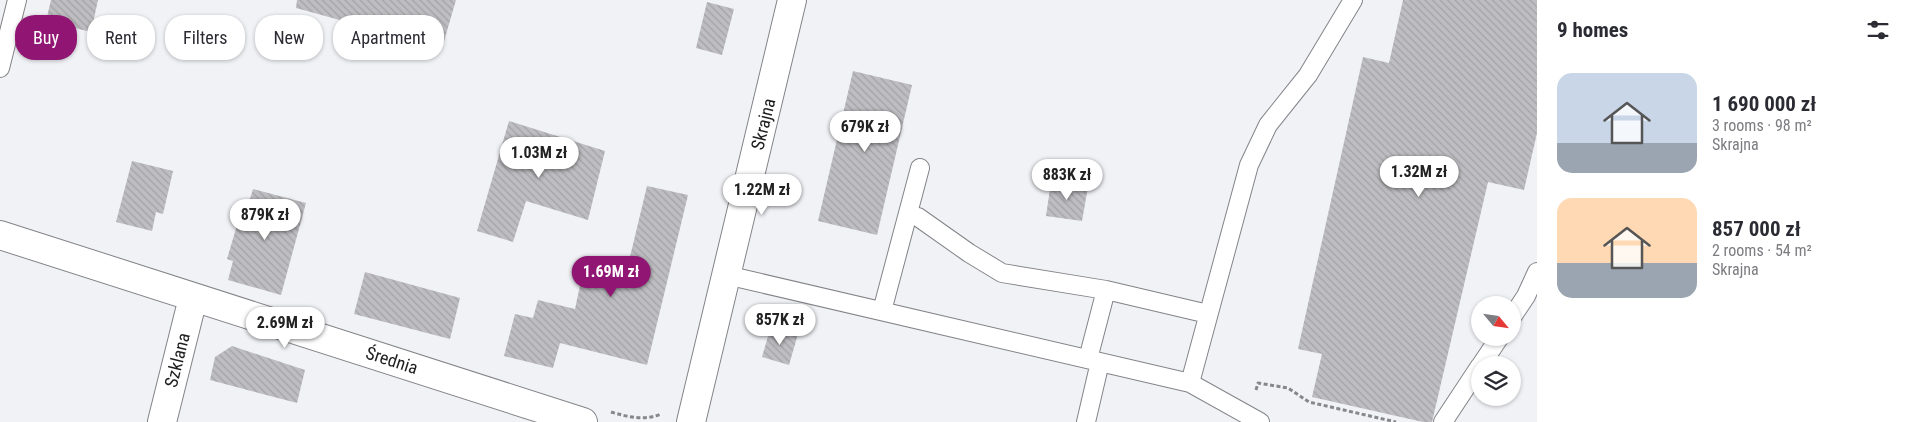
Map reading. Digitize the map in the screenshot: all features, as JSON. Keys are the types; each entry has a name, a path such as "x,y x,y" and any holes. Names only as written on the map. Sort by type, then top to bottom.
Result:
{"street":[{"name":"Skrajna","path":"690,422 792,0"},
{"name":"Średnia","path":"0,235 583,422"},
{"name":"Szklana","path":"162,422 193,298"}],"lane":[{"path":"0,68 17,0"},
{"path":"1190,383 1246,175 1253,157 1268,125 1308,75 1353,0"},
{"path":"882,311 920,168"},
{"path":"908,214 918,217 1002,272 1106,290 1208,314"},
{"path":"1521,304 1537,272"},
{"path":"726,275 1190,383 1260,422"},
{"path":"1086,422 1106,290"},
{"path":"1443,422 1471,380"}],"path":[{"path":"1265,384 1288,388 1310,402 1396,422"},
{"path":"632,418 650,417 665,412"}],"building":[{"path":"51,0 98,0 95,15 87,15 87,31 77,29 77,15 47,15"},
{"path":"297,0 456,0 444,41 444,15 333,15 333,18 296,8"},
{"path":"1403,0 1537,0 1537,133 1524,190 1488,182 1432,422 1423,422 1312,397 1322,354 1298,349 1363,57 1389,63"},
{"path":"707,2 734,9 722,55 696,48"},
{"path":"853,71 912,85 877,235 818,221"},
{"path":"509,121 605,151 588,220 526,201 513,242 477,231"},
{"path":"132,161 173,171 163,214 156,212 152,231 116,222"},
{"path":"1051,182 1088,187 1082,221 1046,216"},
{"path":"647,186 688,195 647,365 560,343 553,368 504,356 515,314 533,318 538,300 575,309 582,276 623,286"},
{"path":"253,189 306,203 281,295 228,280 233,261 227,259 243,205 248,206"},
{"path":"365,272 460,298 450,339 354,314"},
{"path":"771,326 798,334 789,365 762,357"},
{"path":"232,346 305,370 297,403 210,380 215,357"}]}
